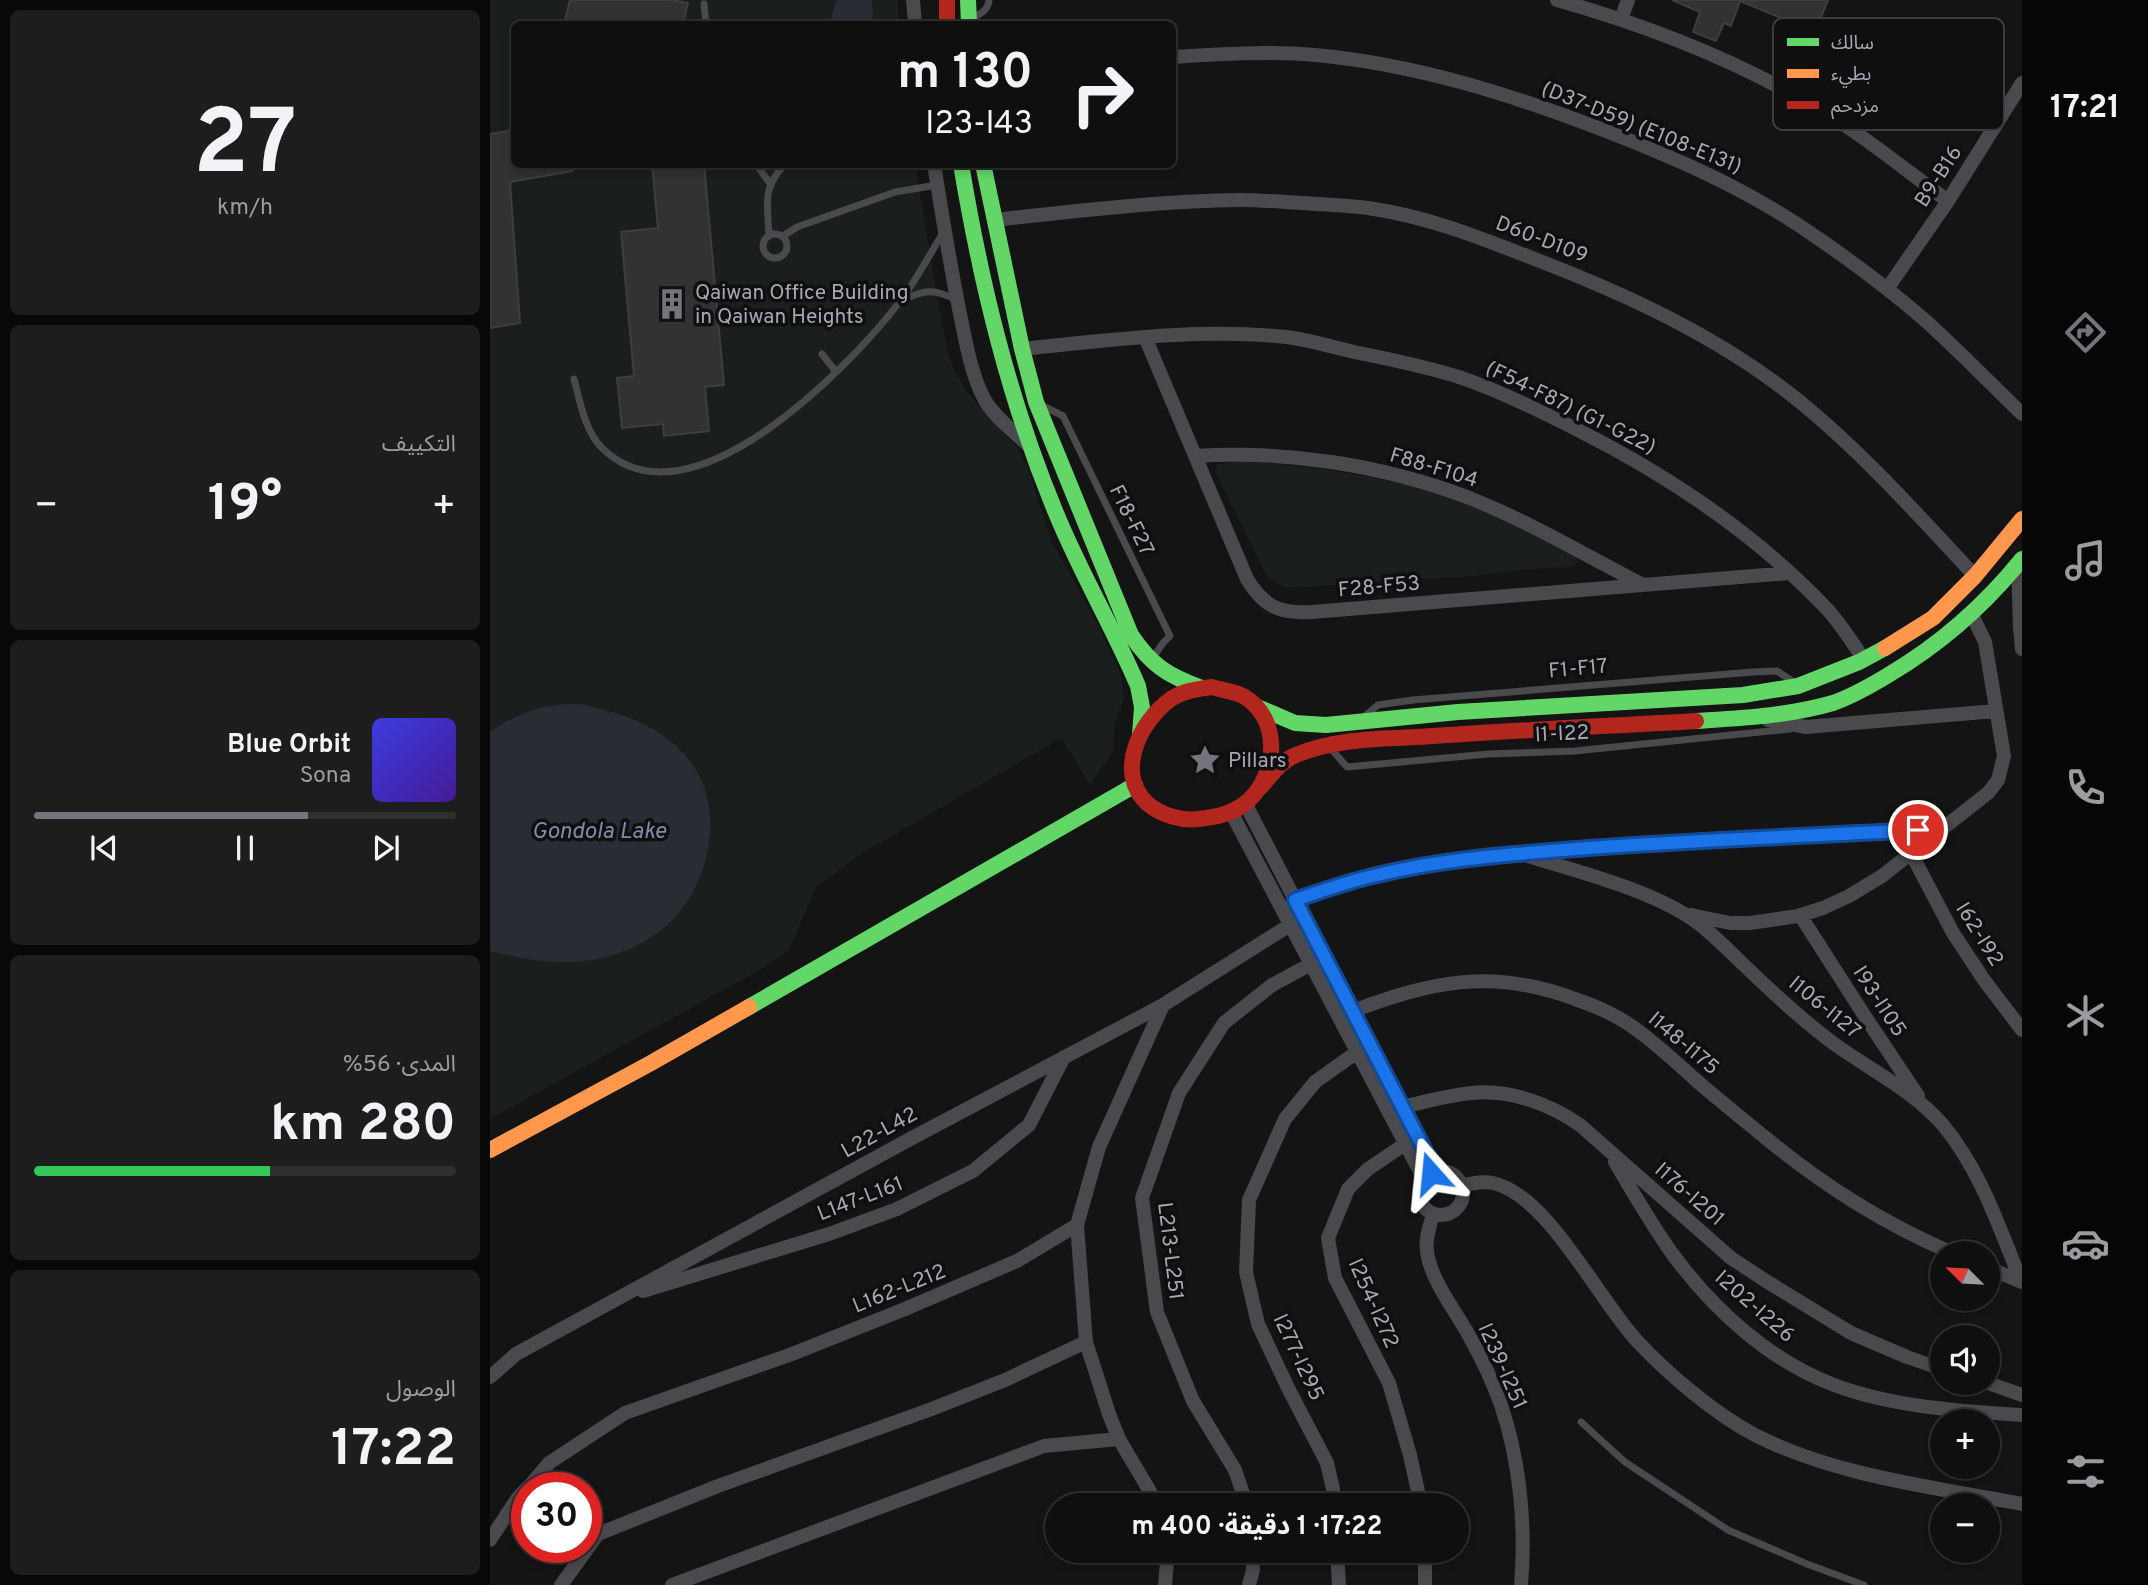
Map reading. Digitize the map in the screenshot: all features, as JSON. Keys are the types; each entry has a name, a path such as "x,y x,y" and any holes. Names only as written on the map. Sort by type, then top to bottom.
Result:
{"street":[{"path":"913,0 915,21"},
{"path":"947,0 947,21"},
{"path":"968,0 969,21"},
{"path":"1557,0 1621,19 1713,54 1773,84"},
{"path":"1621,19 1628,0"},
{"name":"(D37-D59) (E108-E131)","path":"1176,58 1253,53 1318,55 1411,70 1518,98 1654,150 1734,186 1822,240 1926,322 2022,414"},
{"name":"B9-B16","path":"2004,112 2022,83"},
{"path":"1852,130 1948,201"},
{"name":"B9-B16","path":"1887,289 1948,201 1993,130"},
{"path":"935,168 966,340 979,388 998,417 1031,448"},
{"path":"962,168 988,302 1002,358 1031,448 1078,563 1138,686 1142,715 1140,735 1132,759 1131,769 1135,785 1149,804 1174,817 1208,820 1231,812 1245,803 1282,764 1296,755 1330,746 1394,738 1752,717 1835,702 1855,694 1931,650 1972,617 2020,561"},
{"path":"984,168 1022,349 1036,402 1131,635 1150,663 1167,675 1202,688"},
{"name":"D60-D109","path":"994,220 1157,203 1244,200 1373,209 1406,215 1484,239 1601,285 1677,321 1719,345 1798,400 1897,493 1975,576"},
{"name":"(F54-F87) (G1-G22)","path":"1022,349 1122,338 1234,334 1286,337 1418,365 1464,379 1523,403 1650,468 1746,536 1789,573 1827,609 1864,660"},
{"name":"F28-F53","path":"1145,337 1247,579 1255,592 1268,604 1287,613 1789,573"},
{"name":"F88-F104","path":"1195,456 1243,453 1285,456 1365,469 1437,487 1508,516 1643,585"},
{"path":"1140,735 1160,708 1183,693 1212,687 1243,695 1259,708 1304,725 1458,712 1743,695 1798,686 1864,660 1923,624 1955,598 2022,519"},
{"path":"2020,561 2022,649"},
{"path":"1680,912 1730,923 1750,923 1800,915 1849,896 1882,876 1982,800 1998,780 2004,756 1985,642 1972,617 1955,598"},
{"path":"1259,708 1270,728 1273,750 1261,787"},
{"path":"1752,717 1806,727 1996,711"},
{"path":"490,1150 651,1063 1135,785"},
{"path":"1245,803 1402,1107 1430,1175"},
{"path":"1231,812 1405,1144 1430,1175"},
{"path":"1295,900 1378,874 1439,863 1626,845 1944,828"},
{"name":"I62-I92","path":"1911,853 1953,933 2022,1030"},
{"name":"I106-I127","path":"1522,854 1623,887 1680,912 1698,923 1815,1029 1926,1107 1943,1125 1974,1172 1990,1203 2021,1281"},
{"name":"I93-I105","path":"1800,915 1926,1107"},
{"name":"L22-L42","path":"490,1377 516,1354 1065,1055 1163,1005 1290,925"},
{"name":"L213-L251","path":"1243,1493 1235,1470 1193,1401 1157,1312 1142,1198 1179,1093 1224,1023 1272,985 1311,964"},
{"name":"I148-I175","path":"1353,1011 1415,989 1472,981 1539,987 1598,1007 1641,1032 1768,1140 1853,1202 1890,1224 1930,1243"},
{"path":"1151,1493 1119,1439 1086,1342 1077,1225 1099,1147 1163,1005"},
{"name":"I277-I295","path":"1333,1493 1327,1463 1287,1388 1258,1324 1245,1272 1249,1200 1285,1119 1315,1082 1357,1052"},
{"name":"L147-L161","path":"614,1300 829,1234 897,1209 973,1171 1029,1125 1065,1055"},
{"name":"I176-I201","path":"1402,1107 1474,1093 1501,1094 1545,1105 1565,1115 1607,1149 1731,1258 1852,1333 1930,1365"},
{"name":"I254-I272","path":"1405,1144 1368,1169 1348,1189 1328,1238 1335,1278 1389,1383 1418,1493"},
{"name":"I202-I226","path":"1607,1149 1676,1259 1715,1303 1777,1356 1832,1384 1860,1393 1934,1408 2022,1415"},
{"path":"1445,1171 1454,1175 1462,1185 1463,1195 1458,1207 1447,1214 1433,1214 1425,1209 1420,1201 1420,1188 1430,1175 1445,1171"},
{"path":"1462,1185 1481,1182 1495,1184 1528,1201 1557,1233 1637,1341 1714,1409 1737,1425 1819,1461 1892,1479 2022,1504"},
{"name":"I239-I251","path":"1433,1214 1426,1247 1430,1266 1477,1350 1495,1389 1506,1423 1521,1510 1521,1585"},
{"name":"L162-L212","path":"541,1472 549,1463 625,1413 792,1354 905,1309 1017,1261 1077,1225"},
{"path":"2000,1273 2021,1281"},
{"path":"561,1585 598,1534 731,1481 1005,1380 1086,1342"},
{"path":"2000,1387 2022,1395"},
{"path":"672,1585 1044,1446 1119,1439"},
{"name":"L162-L212","path":"490,1540 511,1508"},
{"path":"1165,1585 1167,1563"},
{"path":"1249,1585 1253,1563"},
{"path":"1338,1563 1339,1585"},
{"path":"1425,1563 1425,1585"}],"lane":[{"path":"970,21 984,12 989,0"},
{"path":"704,4 706,21"},
{"path":"759,168 771,185"},
{"path":"769,236 765,198 782,168"},
{"path":"783,236 797,227 895,192 937,185"},
{"path":"574,380 586,422 600,447 621,462 646,472 680,470 709,463 774,426 814,394 874,333 899,302 944,230"},
{"path":"769,236 783,236 787,244 786,252 780,258 772,259 765,254 763,242 769,236"},
{"path":"899,302 931,291 958,300"},
{"path":"822,355 836,372"},
{"name":"F18-F27","path":"1036,402 1063,416 1170,636 1150,663"},
{"name":"F1-F17","path":"1364,721 1366,714 1378,705 1740,673 1777,671 1798,686"},
{"name":"I1-I22","path":"1330,746 1347,767 1488,754 1613,747 1806,727"},
{"path":"1581,1422 1625,1462 1727,1530 1864,1585"}],"shaded area":[{"path":"490,0 898,0 899,21 511,21 511,168 916,168 947,351 967,392 1018,448 1029,471 1052,542 1099,626 1121,674 1124,697 1114,728 1113,752 1090,784 1061,738 866,851 817,886 789,950 765,967 490,1119"},
{"path":"1243,461 1345,472 1445,496 1529,530 1577,555 1578,561 1574,567 1286,588 1272,581 1265,573 1215,472 1217,464"}],"water":[{"path":"837,0 872,0 873,21 830,21"},
{"name":"Gondola Lake","path":"579,704 622,715 648,726 683,753 696,770 705,789 709,810 710,831 701,873 693,892 675,918 652,937 625,951 584,961 553,962 490,951 490,732 532,710"}],"building":[{"path":"570,0 671,0 688,3 684,21 565,21"},
{"path":"1672,0 1828,0 1821,18 1781,18 1740,1 1731,26 1724,23 1716,41 1693,32 1700,12"},
{"path":"511,130 511,168 573,168 573,171 510,182 520,323 490,328 490,134"},
{"name":"Qaiwan Office Building in Qaiwan Heights","path":"652,168 704,168 724,385 705,387 709,431 664,436 663,424 622,428 617,378 634,376 621,232 658,228"}],"traffic: fast":[{"path":"968,0 969,21"},
{"path":"962,168 987,297 1024,428 1075,557 1138,686 1142,707 1140,735"},
{"path":"984,168 1022,349 1036,402 1131,635 1161,668 1202,688"},
{"path":"1696,721 1799,711 1833,703 1855,694 1909,662 1945,636 1977,608 2022,559"},
{"path":"1260,708 1295,723 1326,725 1458,712 1743,695 1798,686 1859,662 1885,648"},
{"path":"749,1007 1135,785"}],"traffic: slow":[{"path":"1885,648 1933,618 1975,576 2022,519"},
{"path":"490,1150 749,1007"}],"traffic: jam":[{"path":"947,0 947,21"},
{"path":"1212,687 1239,694 1256,706 1265,719 1270,734 1269,765 1255,794 1243,805 1221,815 1198,819 1171,816 1153,808 1138,791 1133,778 1135,748 1150,720 1171,699 1186,692 1212,687"},
{"path":"1261,787 1291,758 1312,749 1346,742 1696,721"}],"place":[{"name":"Qaiwan Office Building in Qaiwan Heights","path":"672,304"},
{"name":"Pillars","path":"1205,760"}],"route":[{"path":"1431,1173 1436,1172 1295,900 1378,874 1485,857 1626,845 1918,830"}]}
